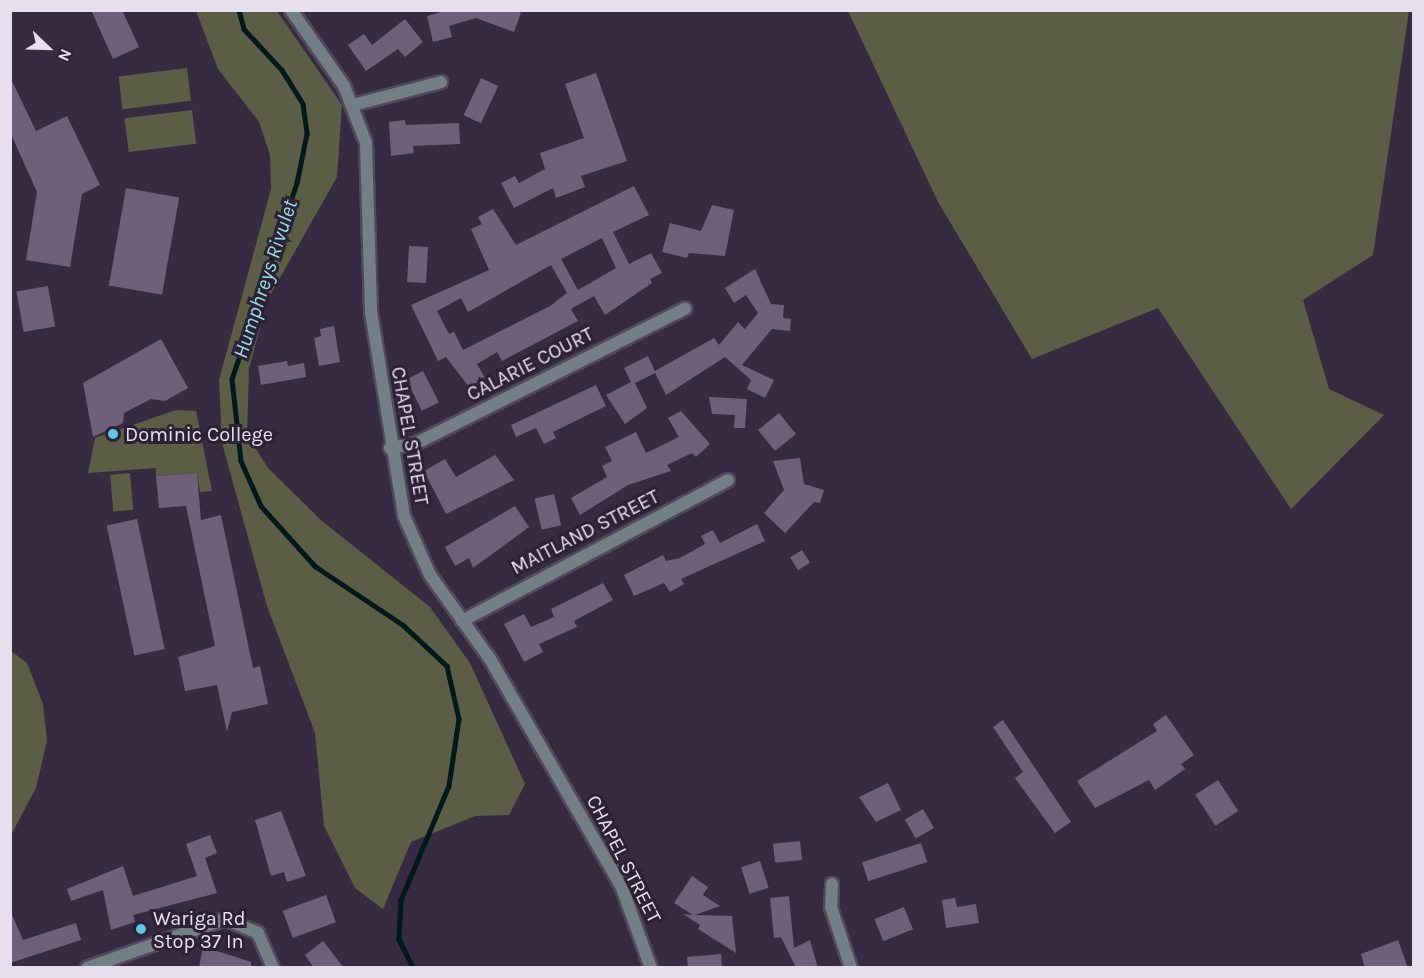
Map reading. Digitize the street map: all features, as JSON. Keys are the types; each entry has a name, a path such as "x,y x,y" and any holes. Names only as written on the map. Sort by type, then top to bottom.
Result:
{"street":[{"name":"CHAPEL STREET","path":"291,10 332,65 353,105 368,161 369,293 390,448 413,540 462,621 504,682 622,888 651,968"},
{"path":"353,105 441,82"},
{"name":"CALARIE COURT","path":"390,448 417,443 685,309"},
{"name":"MAITLAND STREET","path":"462,621 728,480"},
{"path":"832,884 831,907 851,968"},
{"path":"87,968 225,919 258,933 273,968"}],"green space":[{"path":"196,11 277,11 342,105 337,177 268,299 249,368 247,435 268,468 322,521 430,607 470,663 525,784 509,815 475,816 411,842 383,909 355,888 324,826 315,733 267,606 222,443 219,380 271,189 270,155 259,122 218,69"},
{"path":"848,11 1409,11 1373,255 1303,300 1329,389 1384,415 1291,509 1158,308 1032,359 938,202"},
{"path":"187,68 191,101 123,109 119,76"},
{"path":"192,110 196,144 129,152 125,118"},
{"path":"176,410 196,411 212,491 200,492 197,473 156,476 156,468 88,473 95,438"},
{"path":"130,473 133,510 113,512 110,475"},
{"path":"11,651 27,663 43,704 47,741 36,788 11,835"}],"building":[{"path":"91,10 122,10 139,47 113,59"},
{"path":"447,10 514,10 521,13 514,32 476,18 449,26 452,37 433,42 427,16"},
{"path":"405,19 423,42 405,57 398,49 366,71 348,45 364,34 372,45"},
{"path":"596,73 627,161 581,176 585,187 556,198 553,188 514,208 501,183 515,176 519,183 545,169 540,153 584,138 565,84"},
{"path":"10,77 36,131 67,116 100,185 82,194 70,267 26,260 37,192 10,132"},
{"path":"481,78 498,86 481,123 464,115"},
{"path":"405,120 406,125 459,123 460,144 413,146 414,153 391,156 389,122"},
{"path":"634,186 649,215 613,232 629,264 651,253 662,273 650,279 652,283 605,315 594,296 571,309 578,321 502,361 497,352 477,364 485,378 469,387 446,357 438,361 411,305 489,270 471,229 482,224 478,217 493,209 516,245","holes":["602,238 616,268 578,290 561,259","551,265 567,293 550,306 463,350 454,332 449,334 437,311 461,298 468,312"]},
{"path":"126,188 179,197 162,295 109,285"},
{"path":"712,205 734,210 725,256 689,253 687,258 662,252 670,223 701,231"},
{"path":"409,246 428,247 426,283 407,282"},
{"path":"755,269 771,304 784,305 783,318 791,319 790,331 772,329 742,365 774,380 765,398 747,389 751,380 725,357 666,395 655,373 635,383 647,408 625,424 606,395 631,382 624,368 648,356 655,371 714,338 719,345 738,322 745,329 758,313 746,295 734,303 725,288"},
{"path":"48,286 55,326 24,332 16,292"},
{"path":"334,326 340,362 319,366 314,338 321,336 320,329"},
{"path":"161,339 188,388 165,401 151,399 124,413 123,423 93,437 83,383"},
{"path":"287,361 288,366 304,363 306,377 261,385 258,366"},
{"path":"423,371 439,402 422,411 406,380"},
{"path":"596,385 606,406 553,432 556,438 544,444 536,428 516,437 511,425"},
{"path":"709,397 747,399 745,428 734,428 735,415 712,414"},
{"path":"681,411 710,444 696,457 692,453 667,465 671,471 628,485 580,515 571,498 607,477 602,466 612,461 605,447 636,432 646,453 679,437 668,418"},
{"path":"779,413 796,434 775,451 758,430"},
{"path":"495,455 514,480 446,514 424,471 445,459 456,477"},
{"path":"800,458 804,484 824,490 820,503 814,502 785,533 764,513 784,490 773,461"},
{"path":"197,473 201,520 221,515 253,668 260,666 268,704 232,712 227,732 217,685 185,691 178,657 215,646 186,506 159,508 156,476"},
{"path":"554,494 561,525 542,530 535,498"},
{"path":"515,506 529,527 473,568 469,558 455,566 445,547"},
{"path":"137,519 165,649 134,656 107,525"},
{"path":"757,524 765,541 681,579 684,584 670,592 664,583 634,596 624,575 663,555 666,561 680,558 705,544 701,536 713,530 720,543"},
{"path":"802,550 810,563 798,570 790,557"},
{"path":"603,583 613,600 574,621 577,627 539,644 543,652 524,662 504,624 524,614 531,627 554,617 551,609"},
{"path":"1166,715 1194,755 1181,764 1185,769 1155,790 1149,780 1095,808 1077,781 1157,731 1153,724"},
{"path":"1003,720 1071,822 1055,833 1015,778 1023,772 993,727"},
{"path":"1218,780 1238,811 1216,826 1195,795"},
{"path":"888,783 901,810 876,822 859,797"},
{"path":"923,809 934,828 916,839 905,820"},
{"path":"281,811 306,876 287,882 284,872 271,876 255,820"},
{"path":"210,835 217,853 205,858 217,893 133,915 135,922 111,930 103,890 71,901 67,889 123,866 133,896 197,876 186,844"},
{"path":"800,841 802,860 775,863 773,844"},
{"path":"921,843 927,862 868,881 862,862"},
{"path":"760,861 769,888 750,894 741,867"},
{"path":"692,876 708,887 703,895 720,906 695,915 732,916 736,953 698,929 700,925 683,914 693,915 674,903"},
{"path":"326,895 336,922 293,938 283,911"},
{"path":"789,896 794,948 810,940 818,968 796,968 781,937 774,938 770,898"},
{"path":"955,898 957,907 976,904 979,923 946,928 942,900"},
{"path":"904,907 913,929 883,941 874,919"},
{"path":"10,910 23,940 76,923 81,940 10,963"},
{"path":"1398,940 1408,968 1365,968 1361,954"},
{"path":"323,941 344,968 314,968 305,955"},
{"path":"214,950 251,962 251,968 199,968 202,951"},
{"path":"721,954 722,968 688,968 687,957"}],"waterway":[{"name":"Humphreys Rivulet","path":"239,10 244,29 282,70 303,104 307,134 297,183 232,379 241,461 261,506 315,566 403,625 447,666 459,719 449,786 401,900 399,939 413,968"}],"place":[{"name":"Dominic College","path":"113,434"},
{"name":"Wariga Rd Stop 37 In","path":"141,929"}]}
